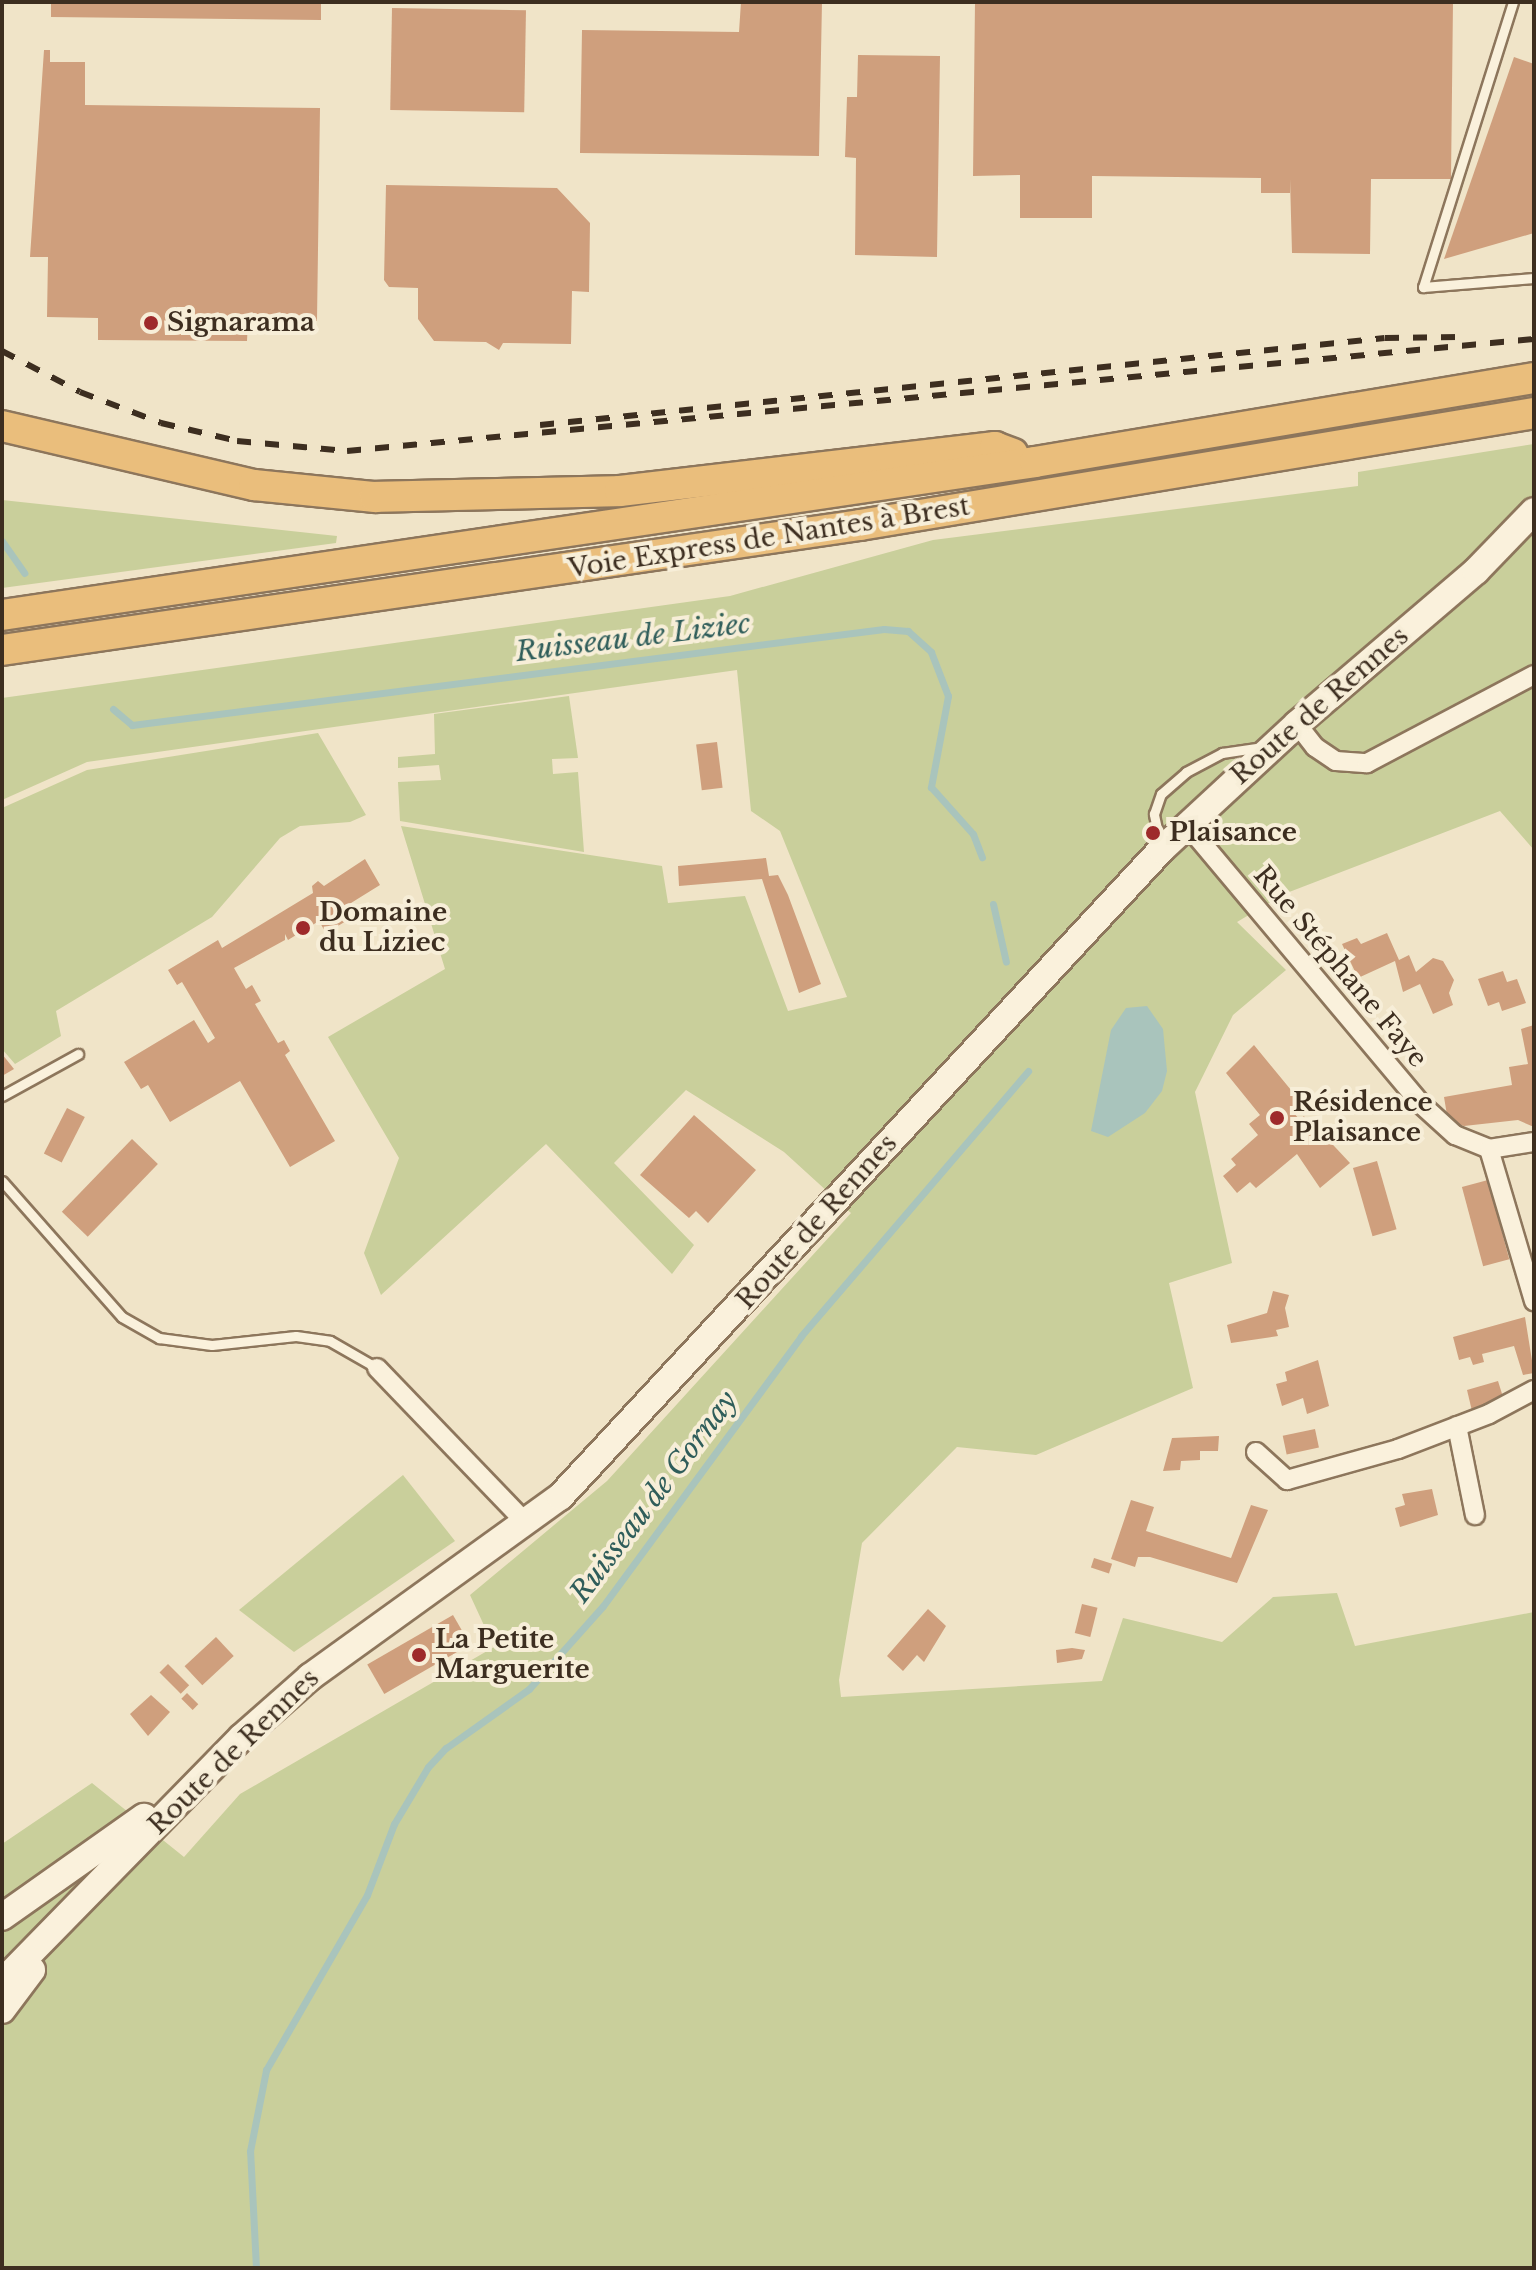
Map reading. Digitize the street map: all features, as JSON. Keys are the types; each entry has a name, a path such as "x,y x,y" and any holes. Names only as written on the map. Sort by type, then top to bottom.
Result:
{"highway":[{"name":"Voie Express de Nantes à Brest","path":"2,615 1035,462 1534,378"},
{"name":"Voie Express de Nantes à Brest","path":"2,650 860,525 1534,413"},
{"path":"2,426 254,485 375,497 620,491 995,447 1035,462"}],"main road":[{"name":"Route de Rennes","path":"2,1982 194,1785 329,1662 560,1497 1161,850 1297,724 1476,571 1534,511"},
{"path":"2,1917 129,1831 165,1798 194,1785"},
{"name":"Route de Rennes","path":"2,2010 79,1906"}],"street":[{"path":"1297,724 1315,747 1336,761 1367,763 1534,675"},
{"name":"Rue Stéphane Faye","path":"1187,825 1422,1105 1455,1135 1489,1149"},
{"path":"1534,1142 1489,1149 1534,1301"},
{"path":"377,1368 526,1523"},
{"path":"1256,1452 1287,1480 1398,1449 1534,1390"},
{"path":"1457,1426 1475,1515"}],"lane":[{"path":"1513,2 1423,287 1534,278"},
{"path":"1161,850 1154,814 1161,794 1186,772 1222,753 1273,746"},
{"path":"2,1096 78,1054"},
{"path":"2,1181 122,1317 159,1338 212,1345 296,1336 330,1341 377,1368"}],"green space":[{"path":"1534,444 1534,850 1500,811 1284,894 1237,922 1286,970 1233,1015 1195,1092 1232,1263 1169,1283 1193,1388 1036,1455 957,1447 862,1543 839,1680 841,1697 1102,1681 1123,1618 1222,1642 1273,1597 1337,1593 1355,1646 1534,1612 1534,2268 2,2268 2,1844 92,1783 184,1857 240,1794 494,1647 470,1595 607,1481 851,1213 784,1152 686,1090 614,1163 694,1245 672,1274 546,1144 381,1295 364,1253 399,1158 328,1037 445,969 401,826 662,866 668,903 745,896 788,1011 847,997 780,831 751,811 737,670 87,762 2,800 2,698 730,596 933,540 1358,486 1358,472"},
{"path":"2,500 337,536 336,543 2,588"},
{"path":"569,696 578,758 552,759 553,774 578,772 584,852 400,821 398,782 441,780 439,765 398,768 398,757 435,754 434,714"},
{"path":"318,733 366,815 350,822 300,826 280,838 212,917 56,1011 61,1036 15,1064 2,1049 2,808 87,770"},
{"path":"403,1475 455,1541 294,1652 239,1610"}],"water":[{"path":"1147,1006 1163,1029 1167,1071 1162,1091 1145,1113 1108,1137 1091,1131 1111,1030 1126,1008"}],"building":[{"path":"51,2 321,2 321,20 51,17"},
{"path":"741,2 822,2 819,156 580,153 582,30 739,32"},
{"path":"975,2 1453,2 1451,179 1371,179 1370,254 1292,253 1290,179 1290,193 1261,193 1261,178 1092,176 1092,218 1020,218 1020,175 973,176"},
{"path":"392,8 526,10 524,112 390,110"},
{"path":"44,50 50,50 50,62 85,62 85,105 320,108 317,321 248,320 247,341 98,340 98,318 47,317 48,257 30,257"},
{"path":"858,55 940,56 937,257 855,255 856,158 845,157 847,97 857,97"},
{"path":"1514,57 1534,64 1534,233 1444,259"},
{"path":"386,185 557,188 590,223 589,292 572,291 571,344 503,343 499,350 486,342 434,341 418,319 418,288 389,287 384,280"},
{"path":"717,742 723,788 702,790 696,745"},
{"path":"766,858 769,876 778,875 788,895 821,984 799,993 762,879 679,886 678,866"},
{"path":"365,859 380,885 351,903 358,914 326,933 319,921 288,940 285,934 285,940 234,968 246,989 252,985 261,1001 255,1004 278,1043 284,1040 290,1051 285,1055 335,1141 290,1167 240,1081 170,1122 148,1085 141,1089 124,1062 194,1020 208,1043 215,1038 182,982 177,985 168,970 218,940 222,948 313,893 312,886 318,881 324,886"},
{"path":"1387,933 1399,960 1409,955 1416,972 1433,958 1443,961 1454,980 1449,993 1453,1005 1433,1014 1420,984 1403,992 1395,961 1358,978 1342,944 1357,938 1361,944"},
{"path":"1503,971 1507,982 1517,979 1526,1003 1502,1011 1499,1002 1488,1006 1478,979"},
{"path":"1534,1025 1534,1127 1518,1120 1464,1126 1448,1121 1444,1097 1512,1085 1509,1067 1528,1064 1521,1029"},
{"name":"Résidence Plaisance","path":"1254,1045 1291,1090 1299,1104 1292,1111 1300,1120 1304,1116 1314,1137 1320,1131 1350,1163 1320,1188 1297,1154 1256,1188 1250,1182 1237,1193 1223,1176 1236,1165 1231,1159 1258,1135 1249,1124 1260,1115 1226,1073"},
{"path":"2,1054 14,1069 2,1076"},
{"path":"67,1108 85,1117 62,1163 44,1153"},
{"path":"694,1115 756,1170 708,1223 696,1211 689,1218 640,1175"},
{"path":"132,1139 158,1164 88,1237 62,1212"},
{"path":"1377,1161 1397,1229 1373,1236 1353,1168"},
{"path":"1488,1180 1509,1259 1483,1266 1462,1187"},
{"path":"1273,1291 1289,1295 1285,1308 1289,1327 1276,1330 1278,1336 1231,1343 1227,1325 1267,1313"},
{"path":"1525,1317 1534,1373 1523,1375 1514,1346 1482,1354 1484,1362 1473,1365 1470,1357 1459,1360 1453,1337"},
{"path":"1318,1360 1329,1406 1307,1414 1303,1398 1282,1406 1276,1384 1287,1381 1285,1372"},
{"path":"1498,1381 1503,1397 1472,1411 1467,1390"},
{"path":"1315,1429 1319,1448 1287,1454 1283,1436"},
{"path":"1219,1436 1218,1451 1200,1451 1200,1460 1181,1461 1180,1470 1163,1471 1172,1438"},
{"path":"1432,1489 1438,1515 1400,1527 1395,1508 1405,1505 1402,1494"},
{"path":"1131,1500 1154,1507 1146,1531 1231,1558 1251,1505 1268,1510 1237,1583 1150,1557 1138,1557 1135,1567 1111,1559"},
{"path":"1094,1558 1112,1564 1109,1573 1091,1568"},
{"path":"1082,1604 1098,1608 1090,1637 1075,1633"},
{"path":"928,1609 946,1626 924,1662 917,1655 903,1671 887,1656"},
{"name":"La Petite Marguerite","path":"453,1615 470,1644 384,1694 367,1664"},
{"path":"216,1637 234,1656 202,1685 185,1666"},
{"path":"1056,1650 1085,1650 1082,1659 1057,1663"},
{"path":"168,1664 189,1685 181,1694 160,1672"},
{"path":"187,1693 198,1704 193,1710 181,1699"},
{"path":"151,1695 170,1712 148,1736 130,1714"}],"waterway":[{"name":"Ruisseau de Liziec","path":"2,541 24,573"},
{"name":"Ruisseau de Liziec","path":"113,709 132,725 884,629 908,631 931,652 948,696 931,787 973,834 982,857"},
{"name":"Ruisseau de Liziec","path":"993,904 1006,962"},
{"name":"Ruisseau de Gornay","path":"256,2268 250,2151 266,2070 367,1895 394,1824 428,1767 446,1748 529,1689 603,1606 801,1336 1028,1071"}],"railway":[{"path":"540,425 1385,338 1459,337"},
{"path":"2,351 80,392 161,423 237,441 347,451 1534,339"}],"place":[{"name":"Signarama","path":"151,323"},
{"name":"Plaisance","path":"1153,833"},
{"name":"Domaine du Liziec","path":"303,928"},
{"name":"Résidence Plaisance","path":"1277,1118"},
{"name":"La Petite Marguerite","path":"419,1655"}]}
